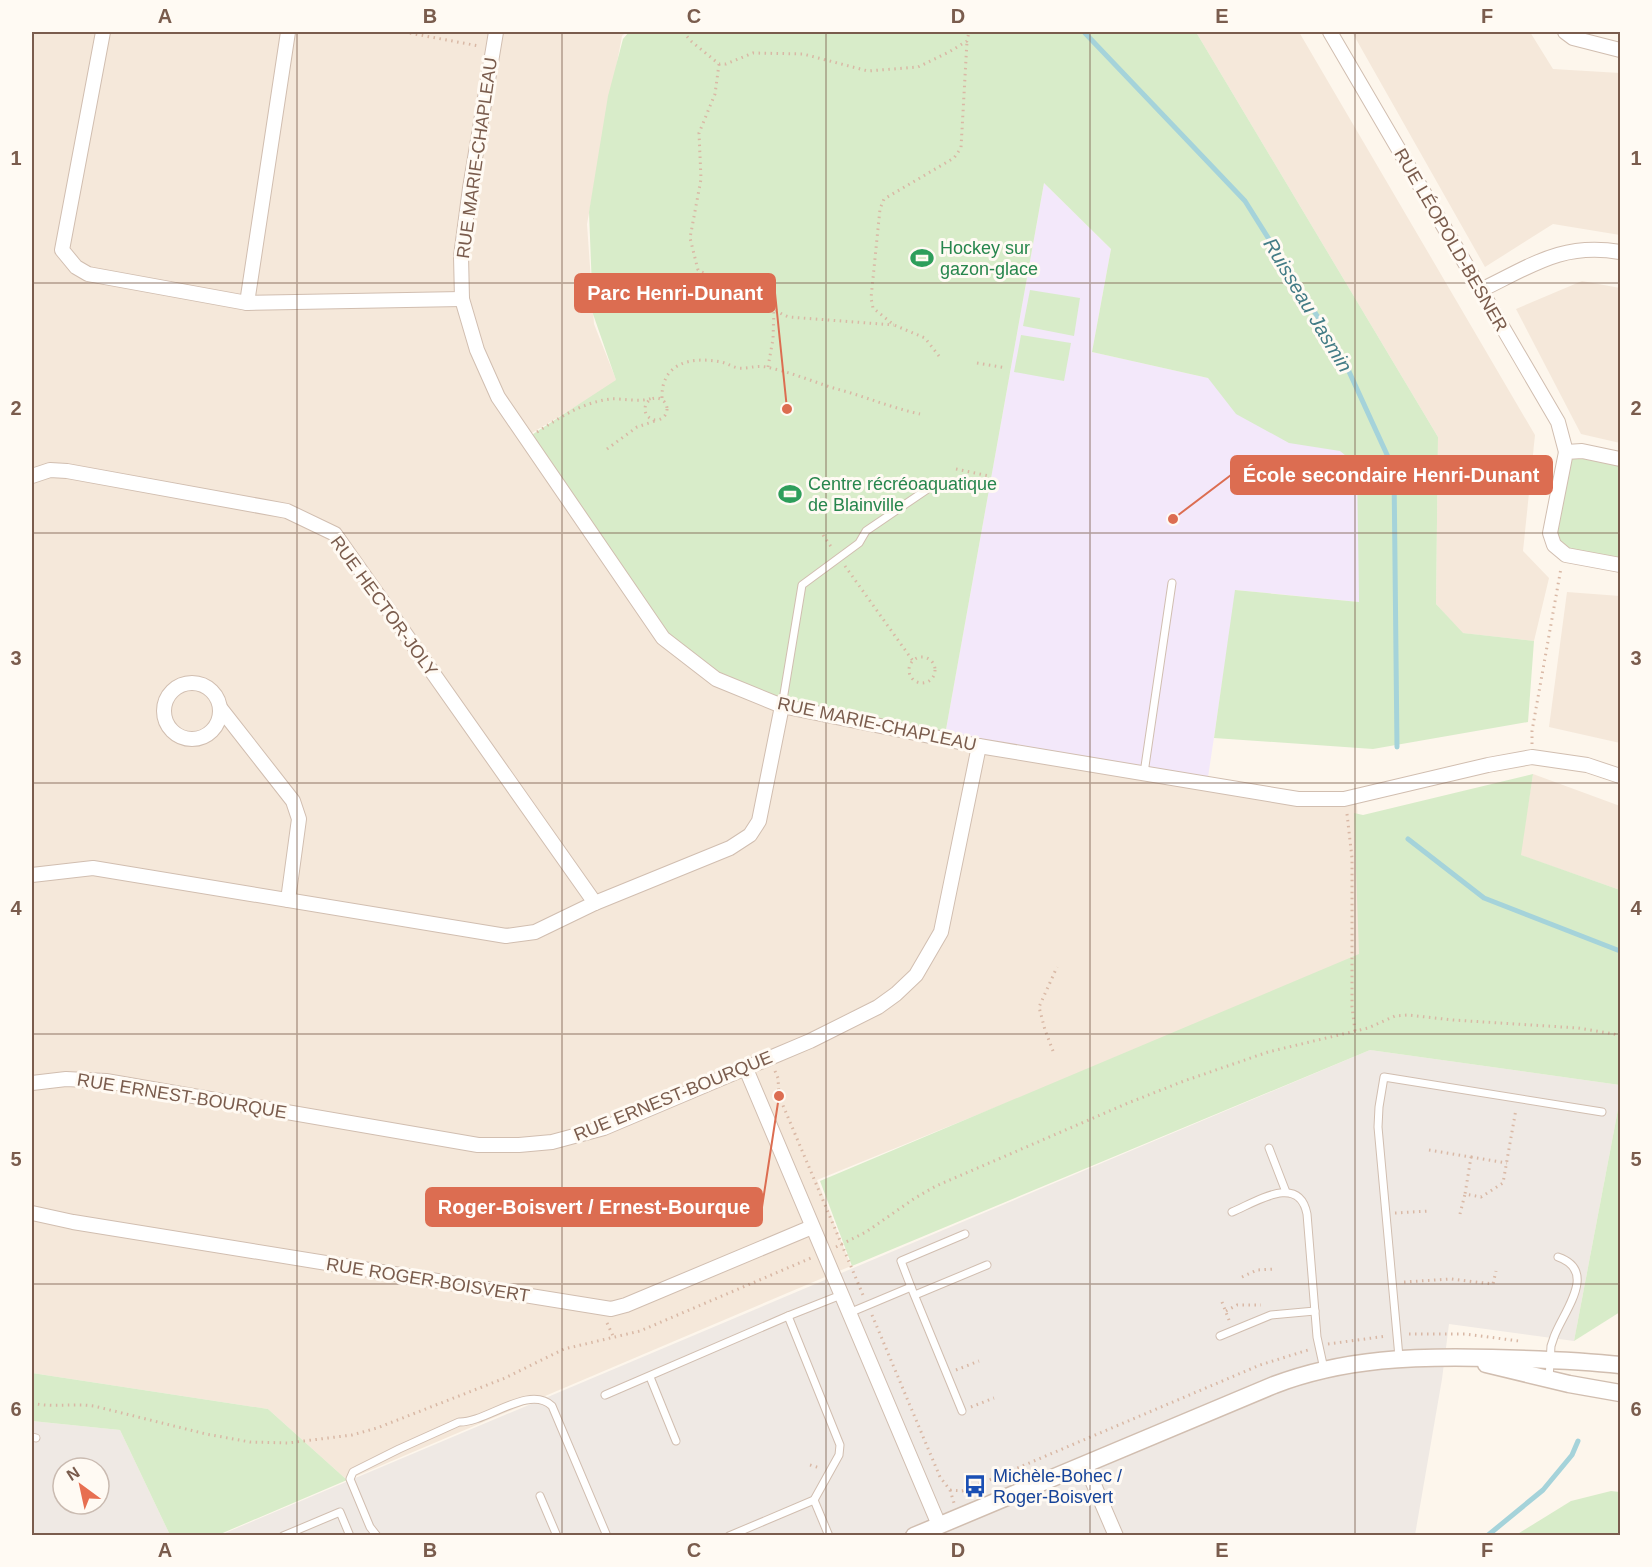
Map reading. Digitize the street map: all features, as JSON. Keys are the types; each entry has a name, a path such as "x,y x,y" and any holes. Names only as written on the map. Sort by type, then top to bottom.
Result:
{"street":[{"path":"103,32 62,250 75,267 88,274 247,303 462,299"},
{"path":"247,303 288,32"},
{"name":"RUE MARIE-CHAPLEAU","path":"496,32 461,256 462,299 477,350 498,397 525,439 663,638 716,680 782,706 979,746 1298,799 1322,801 1357,797 1497,763 1532,757 1587,765 1620,776"},
{"name":"RUE LÉOPOLD-BESNER","path":"1330,32 1558,422 1566,452 1550,533 1554,545 1566,555 1620,565"},
{"path":"1565,32 1573,38 1620,50"},
{"path":"1481,290 1557,254 1582,248 1620,252"},
{"path":"1566,452 1582,451 1620,459"},
{"name":"RUE HECTOR-JOLY","path":"32,476 51,470 68,471 287,511 335,534 595,903"},
{"path":"221,709 215,728 208,735 189,739 180,737 171,731 163,713 169,694 176,687 195,682 205,685 213,691 221,709 293,801 299,819 288,900"},
{"path":"32,875 93,868 506,936 535,932 595,903 730,848 750,836 759,821 782,706"},
{"name":"RUE ERNEST-BOURQUE","path":"32,1083 66,1079 106,1081 455,1142 509,1145 552,1142 587,1134 746,1069 878,1007 916,975 941,932 979,746"},
{"path":"746,1069 939,1525"},
{"name":"RUE ROGER-BOISVERT","path":"32,1213 96,1226 611,1309 626,1305 812,1227"},
{"path":"1450,1356 1620,1393"},
{"path":"914,1536 1274,1385 1324,1369 1400,1357 1450,1356 1551,1359 1620,1365"},
{"path":"1085,1464 1116,1536"}],"lane":[{"path":"782,706 802,585 859,543 866,531 935,484"},
{"path":"1144,773 1172,583"},
{"path":"1400,1357 1378,1126 1384,1077 1602,1112"},
{"path":"1269,1148 1286,1192"},
{"path":"1232,1212 1286,1192 1297,1194 1304,1202 1318,1343 1324,1369"},
{"path":"962,1412 901,1261 965,1234"},
{"path":"1549,1379 1554,1337 1578,1285 1575,1270 1566,1260 1558,1257"},
{"path":"915,1295 987,1265"},
{"path":"849,1314 911,1287"},
{"path":"605,1395 841,1295"},
{"path":"1220,1336 1271,1315 1315,1311"},
{"path":"729,1536 814,1500 839,1455 840,1444 788,1316"},
{"path":"650,1377 676,1441"},
{"path":"377,1536 370,1527 350,1479 353,1472 459,1422 468,1423 520,1401 539,1399 547,1401 552,1406 607,1536"},
{"path":"540,1496 557,1536"},
{"path":"814,1500 829,1536"},
{"path":"283,1536 340,1512 350,1536"}],"path":[{"path":"404,32 493,48"},
{"path":"683,32 719,64 726,64 753,53 763,52 803,54 868,70 918,67 967,41"},
{"path":"939,356 925,338 894,325 873,308 871,298 880,209 884,199 954,158 961,148 969,32"},
{"path":"719,64 715,94 699,133 701,179 690,238 698,270 709,276 744,286 780,314 789,317 894,325"},
{"path":"768,367 773,339 774,309"},
{"path":"662,399 665,376 674,368 696,360 723,362 737,368 758,365 768,367 811,379 890,407 920,414"},
{"path":"977,363 1006,368"},
{"path":"525,439 575,408 590,403 613,399 646,400 652,398 662,399 666,403 668,410 663,417 638,427 607,448"},
{"path":"652,398 646,404 645,411 648,417 657,420"},
{"path":"956,469 989,476"},
{"path":"823,535 913,661"},
{"path":"1532,738 1561,568"},
{"path":"924,658 931,662 934,673 930,680 922,683 911,677 909,669 913,661 924,658"},
{"path":"1347,816 1351,846 1352,1008 1355,1030"},
{"path":"1053,1051 1039,1007 1057,968"},
{"path":"842,1244 866,1233 936,1186 1128,1103 1268,1052 1376,1025 1395,1016 1408,1015 1578,1028 1620,1037"},
{"path":"778,1075 779,1096 862,1294"},
{"path":"1465,1194 1481,1197 1503,1183 1514,1120"},
{"path":"1429,1150 1507,1163"},
{"path":"1460,1214 1471,1156"},
{"path":"1397,1213 1430,1211"},
{"path":"32,1403 54,1407 77,1404 94,1406 206,1434 250,1442 276,1443 352,1436 505,1378 564,1350 640,1330 807,1260"},
{"path":"1242,1277 1257,1270 1276,1269"},
{"path":"1402,1282 1451,1279 1492,1284 1496,1271"},
{"path":"1222,1302 1229,1318"},
{"path":"1226,1311 1237,1305 1260,1305"},
{"path":"873,1317 943,1483 950,1490 952,1500"},
{"path":"605,1319 614,1338"},
{"path":"1408,1334 1465,1334 1525,1342"},
{"path":"1332,1344 1384,1336"},
{"path":"950,1490 968,1489 1260,1365 1301,1351"},
{"path":"969,1365 979,1361"},
{"path":"971,1407 994,1398"},
{"path":"810,1465 819,1468"}],"shaded area":[{"path":"32,32 626,32 622,36 587,224 594,324 617,382 525,437 782,706 1297,800 1357,804 1363,958 817,1180 851,1266 347,1480 268,1409 32,1373"},
{"path":"1196,32 1299,32 1535,435 1523,551 1549,578 1534,641 1462,633 1436,604 1438,437"},
{"path":"1352,32 1530,32 1553,69 1620,73 1620,235 1553,224 1485,267"},
{"path":"1044,183 1111,249 1092,352 1208,378 1365,448 1359,602 1236,590 1207,784 945,735"},
{"path":"1582,281 1620,288 1620,443 1581,434 1516,309"},
{"path":"1567,592 1620,596 1620,743 1549,727"},
{"path":"1533,774 1620,806 1620,890 1520,855"},
{"path":"1370,1050 1620,1085 1620,1099 1574,1341 1449,1324 1442,1379 1415,1535 218,1536"},
{"path":"32,1421 120,1430 170,1535 32,1535"}],"green space":[{"path":"629,32 1196,32 1438,437 1436,604 1463,633 1534,641 1528,722 1373,749 1214,738 1235,590 1359,602 1357,465 1340,451 1289,443 1236,414 1208,378 1092,352 1111,249 1044,183 945,735 782,705 720,678 668,642 527,438 616,380 593,314 589,212 608,96 623,39"},
{"path":"1030,290 1080,298 1074,336 1023,326"},
{"path":"1021,335 1071,343 1064,381 1014,372"},
{"path":"1566,452 1620,459 1620,565 1554,545"},
{"path":"1533,774 1521,855 1620,890 1620,1085 1370,1050 852,1266 820,1181 1359,954 1354,813 1363,815"},
{"path":"1620,1099 1620,1312 1574,1341"},
{"path":"32,1373 268,1409 347,1480 218,1535 170,1535 120,1430 32,1421"},
{"path":"1611,1491 1620,1492 1620,1535 1516,1535 1571,1501"}],"waterway":[{"name":"Ruisseau Jasmin","path":"1084,32 1245,201 1341,354 1394,470 1397,747"},
{"name":"Ruisseau Jasmin","path":"1408,839 1484,898 1620,951"},
{"path":"1487,1536 1543,1490 1572,1455 1578,1441"}],"place":[{"name":"Hockey sur gazon-glace","path":"922,258"},
{"name":"Parc Henri-Dunant","path":"787,409"},
{"name":"Centre récréoaquatique de Blainville","path":"790,494"},
{"name":"École secondaire Henri-Dunant","path":"1173,519"},
{"name":"Roger-Boisvert / Ernest-Bourque","path":"779,1096"},
{"name":"Michèle-Bohec / Roger-Boisvert","path":"975,1486"}]}
